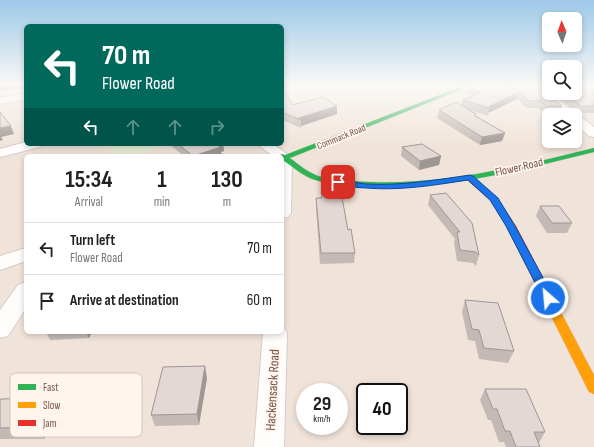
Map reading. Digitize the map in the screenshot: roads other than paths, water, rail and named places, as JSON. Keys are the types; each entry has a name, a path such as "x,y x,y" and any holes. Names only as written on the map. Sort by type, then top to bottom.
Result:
{"street":[{"name":"Commack Road","path":"284,157 413,107"},
{"path":"582,124 594,133"},
{"path":"0,153 26,146"},
{"name":"Flower Road","path":"267,146 279,154"},
{"name":"Flower Road","path":"284,158 315,177 366,186 430,184 470,178 594,150"},
{"path":"470,178 494,198 511,226 594,388"},
{"path":"0,264 24,255"},
{"path":"0,329 24,293"},
{"name":"Hackensack Road","path":"269,447 275,334"}]}
